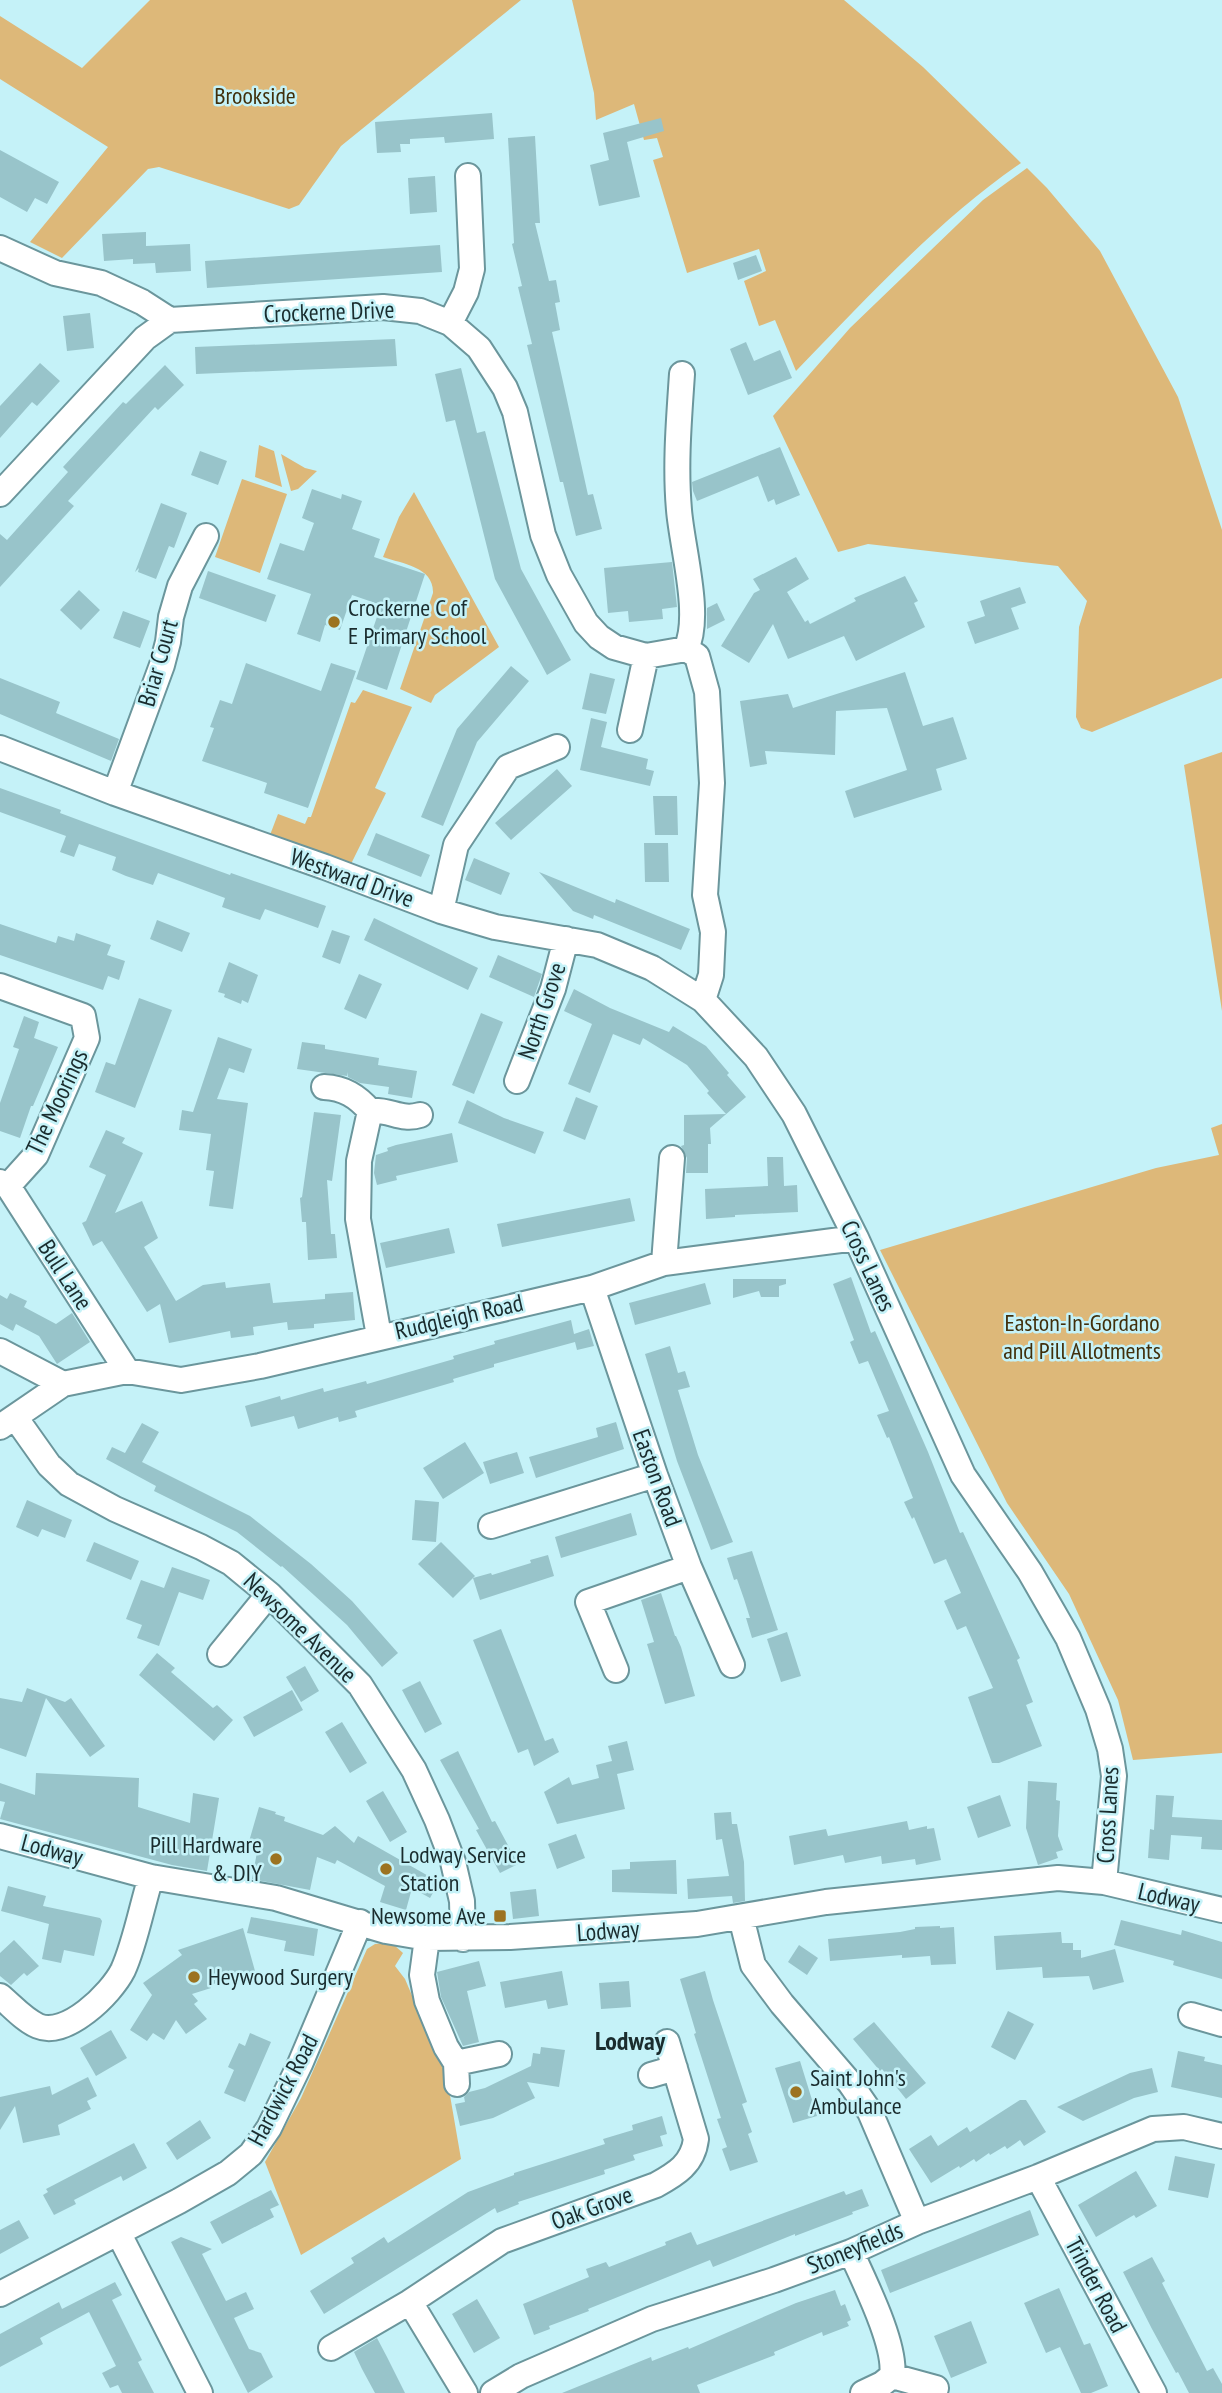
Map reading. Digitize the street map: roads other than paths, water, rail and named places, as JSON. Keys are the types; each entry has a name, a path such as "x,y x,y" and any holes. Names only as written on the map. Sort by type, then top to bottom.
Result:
{"street":[{"path":"450,323 466,292 472,269 468,176"},
{"path":"0,248 55,273 101,283 142,302 170,320 145,338 0,494"},
{"name":"Crockerne Drive","path":"170,320 383,307 420,311 450,323 479,348 505,388 515,412 543,535 559,575 586,623 599,637 614,647 646,656 686,649"},
{"path":"682,374 677,440 679,510 693,628 686,649 697,656 707,692 712,783 705,895 713,932 711,975 703,1000"},
{"name":"Briar Court","path":"115,793 162,665 180,586 206,536"},
{"path":"630,730 646,656"},
{"path":"441,911 456,845 508,767 557,747"},
{"name":"Westward Drive","path":"0,748 115,793 441,911 495,927 597,946 652,968 703,1000"},
{"name":"North Grove","path":"517,1081 553,989 566,939"},
{"name":"The Moorings","path":"0,986 83,1016 87,1038 36,1155 4,1184"},
{"name":"Cross Lanes","path":"703,1000 756,1057 794,1114 856,1238 963,1475 1030,1572 1068,1638 1098,1709 1110,1749 1114,1776 1104,1882"},
{"path":"324,1087 345,1091 362,1101 370,1111"},
{"path":"370,1111 388,1111 406,1118 420,1115"},
{"path":"370,1111 359,1161 358,1219 379,1336"},
{"path":"664,1263 672,1158"},
{"name":"Bull Lane","path":"4,1184 127,1371"},
{"name":"Rudgleigh Road","path":"62,1384 127,1371 181,1380 260,1366 592,1288 664,1263 856,1238"},
{"name":"Easton Road","path":"592,1288 689,1567 732,1665"},
{"path":"0,1351 62,1384 7,1422"},
{"name":"Newsome Avenue","path":"7,1422 69,1483 115,1509 231,1563 269,1594 360,1685 414,1770 438,1820 453,1862 461,1901 463,1939"},
{"path":"491,1526 655,1475"},
{"path":"616,1670 588,1602 689,1567"},
{"path":"220,1654 269,1594"},
{"name":"Lodway","path":"0,1836 150,1877 276,1898 407,1936 427,1938 463,1939 660,1928 826,1902 1058,1878 1104,1882 1222,1910"},
{"path":"0,1996 26,2018 47,2028 62,2027 78,2018 101,1998 124,1967 150,1877"},
{"path":"741,1917 753,1965 782,2004 850,2083 870,2112 917,2222"},
{"name":"Hardwick Road","path":"0,2294 119,2234 228,2173 251,2154 269,2128 300,2064 360,1922"},
{"path":"427,1938 422,1975 427,2001 456,2073 499,2054"},
{"path":"1191,2015 1222,2024"},
{"name":"Oak Grove","path":"331,2348 410,2302 502,2241 656,2185 687,2164 694,2152 696,2139 667,2042"},
{"path":"650,2075 675,2067"},
{"name":"Stoneyfields","path":"493,2393 521,2376 652,2319 774,2280 850,2252 917,2222 1038,2177 1153,2129 1184,2127 1222,2136"},
{"name":"Trinder Road","path":"1038,2177 1154,2393"},
{"path":"119,2234 200,2393"},
{"path":"850,2252 894,2364 892,2376 863,2393"},
{"path":"410,2302 465,2393"},
{"path":"892,2376 936,2388"}],"place":[{"name":"Crockerne C of E Primary School","path":"334,622"},
{"name":"Pill Hardware & DIY","path":"276,1859"},
{"name":"Lodway Service Station","path":"386,1869"},
{"name":"Newsome Ave","path":"500,1916"},
{"name":"Heywood Surgery","path":"194,1977"},
{"name":"Saint John's Ambulance","path":"796,2092"}],"district":[{"name":"Lodway","path":"630,2041"}],"park label":[{"name":"Brookside","path":"255,96"},
{"name":"Easton-In-Gordano and Pill Allotments","path":"1082,1337"}]}
